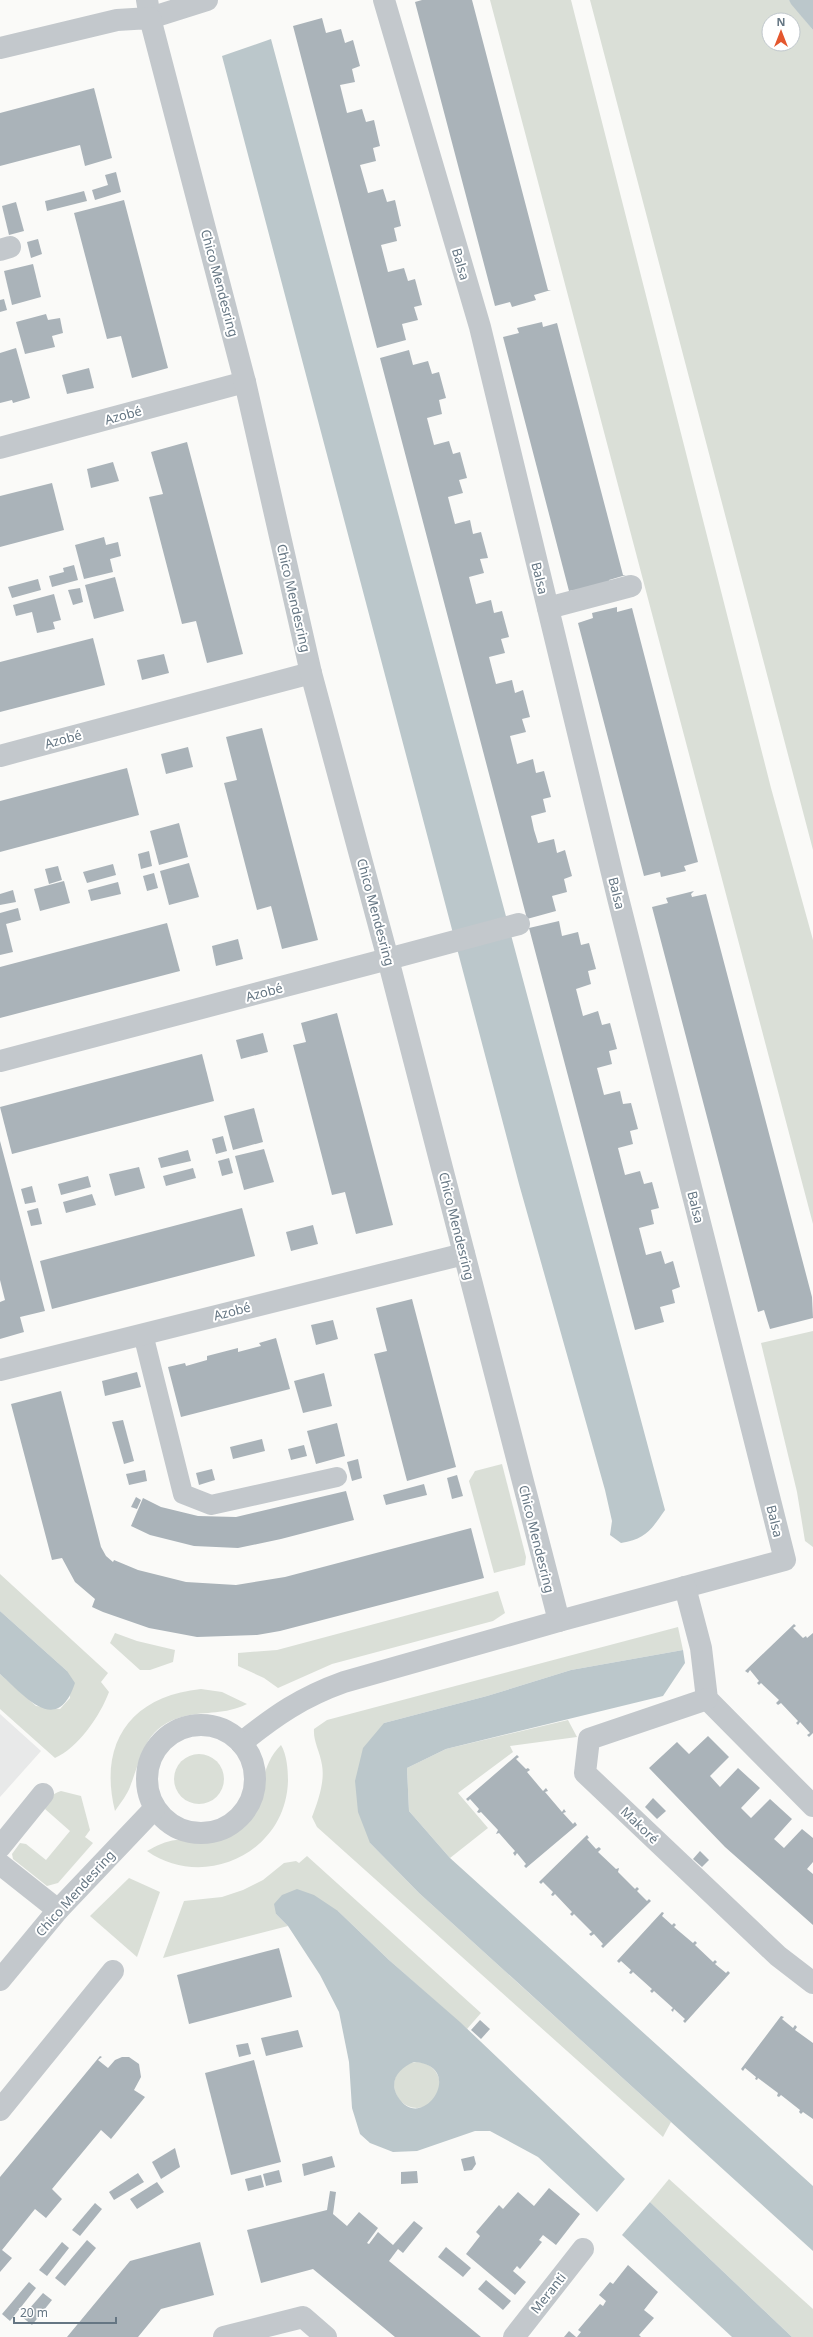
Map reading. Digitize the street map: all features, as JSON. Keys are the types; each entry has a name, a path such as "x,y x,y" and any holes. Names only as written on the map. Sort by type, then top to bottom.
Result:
{"street":[{"path":"0,48 117,20 148,9 207,0"},
{"name":"Balsa","path":"384,0 480,327 620,905 785,1560 558,1621"},
{"name":"Chico Mendesring","path":"148,9 246,382 311,673 388,959 558,1621"},
{"name":"Azobé","path":"0,448 246,382"},
{"path":"548,608 631,586"},
{"name":"Azobé","path":"0,756 311,673"},
{"name":"Azobé","path":"0,1061 519,924"},
{"name":"Azobé","path":"0,1370 464,1254"},
{"path":"685,1587 701,1648 707,1699 813,1806"},
{"path":"241,1743 276,1716 314,1693 344,1682 558,1621"},
{"name":"Makoré","path":"707,1699 589,1739 585,1773 778,1956 813,1983"},
{"path":"192,1725 210,1725 227,1731 241,1743 250,1756 255,1772 255,1788 249,1804 240,1817 222,1829 195,1834 179,1829 165,1821 154,1809 148,1792 146,1774 151,1757 166,1738 175,1731 192,1725"},
{"path":"0,1848 43,1794"},
{"name":"Chico Mendesring","path":"0,1980 58,1910 154,1809"},
{"path":"0,1864 58,1910"},
{"path":"0,2110 113,1971"},
{"name":"Meranti","path":"514,2337 583,2249"},
{"path":"224,2337 303,2317 326,2337"}],"lane":[{"path":"142,1334 183,1494 211,1506 336,1477"}],"shaded area":[{"path":"490,0 571,0 771,788 813,940 813,1224"},
{"path":"590,0 789,0 799,12 761,12 761,52 801,52 801,15 813,30 813,850"},
{"path":"789,0 813,0 813,30 801,16 801,12 798,12"},
{"path":"271,39 665,1510 652,1528 642,1536 621,1543 610,1535 612,1521 605,1490 519,1184 222,56"},
{"path":"813,1331 813,1547 805,1541 797,1492 761,1343"},
{"path":"502,1464 526,1557 525,1565 494,1573 469,1481 475,1471"},
{"path":"0,1574 108,1673 101,1682 109,1692 94,1721 72,1747 55,1758 0,1709 0,1674 36,1706 60,1709 70,1698 67,1671 0,1611"},
{"path":"498,1591 505,1613 493,1621 332,1664 278,1688 264,1678 238,1666 238,1653 277,1650"},
{"path":"0,1611 67,1671 75,1683 68,1699 59,1707 50,1710 40,1707 30,1701 0,1674"},
{"path":"678,1627 683,1650 571,1670 487,1696 384,1723 370,1843 419,1893 671,2122 663,2137 317,1827 312,1817 317,1805 323,1778 323,1771 314,1729 327,1720"},
{"path":"115,1633 137,1641 175,1650 173,1662 150,1670 140,1670 110,1643"},
{"path":"683,1650 685,1663 663,1696 446,1749 407,1768 409,1811 450,1858 813,2186 813,2251 419,1893 370,1843 358,1812 355,1781 363,1748 384,1723 487,1696 571,1670"},
{"path":"201,1689 222,1692 247,1704 231,1710 185,1716 161,1726 148,1742 143,1751 128,1791 115,1811 111,1787 111,1764 116,1744 125,1727 139,1713 156,1701 177,1693"},
{"path":"0,1714 41,1751 0,1797"},
{"path":"568,1720 577,1737 510,1746 513,1752 458,1793 488,1828 450,1858 409,1811 407,1768 446,1749"},
{"path":"281,1745 286,1758 288,1772 284,1806 273,1828 258,1845 238,1858 216,1865 193,1867 169,1862 147,1851 161,1844 176,1840 202,1841 215,1839 229,1834 242,1826 256,1804 267,1767 272,1756"},
{"path":"194,1754 204,1754 217,1761 224,1774 224,1784 217,1797 204,1804 194,1804 185,1800 178,1793 174,1784 174,1774 178,1765 185,1758"},
{"path":"61,1791 81,1796 90,1830 85,1837 93,1843 58,1883 47,1886 13,1859 12,1854 20,1843 26,1844 46,1860 70,1831 45,1809 50,1798"},
{"path":"307,1856 481,2013 467,2029 389,1960 338,1911 276,1914 288,1926 163,1958 184,1901 222,1897 243,1890 263,1880 284,1863 296,1861 299,1863"},
{"path":"129,1878 160,1892 137,1957 90,1916"},
{"path":"297,1889 314,1895 338,1911 389,1960 460,2022 625,2179 597,2212 538,2157 490,2131 475,2131 417,2151 393,2152 370,2143 360,2134 352,2108 349,2062 339,2012 320,1975 288,1926 276,1914 274,1904 282,1895","holes":["414,2062 430,2066 438,2074 439,2085 435,2095 428,2104 418,2108 408,2107 398,2097 395,2091 394,2086 397,2076 400,2071"]},
{"path":"417,2062 430,2066 436,2072 440,2085 436,2098 430,2104 417,2108 404,2104 398,2098 394,2085 398,2072 404,2066"},
{"path":"669,2179 813,2309 813,2337 792,2337 650,2202"},
{"path":"650,2202 792,2337 732,2337 622,2235"}],"building":[{"path":"422,0 472,0 548,290 551,290 534,295 536,300 512,307 510,302 495,306 415,2"},
{"path":"322,18 326,33 341,29 345,43 353,40 360,66 352,69 355,82 340,85 347,113 362,109 366,122 374,120 380,146 373,148 376,161 360,165 368,193 383,189 387,202 395,200 401,226 394,228 397,241 381,245 388,272 404,268 408,281 415,279 422,305 414,307 418,320 402,324 406,340 377,348 293,26"},
{"path":"94,88 112,158 85,166 80,145 0,166 0,113"},
{"path":"116,172 121,192 95,200 92,190 108,185 105,175"},
{"path":"84,191 87,201 47,211 45,201"},
{"path":"124,200 168,368 132,378 121,336 107,339 74,213"},
{"path":"16,202 24,231 9,235 2,206"},
{"path":"38,239 42,254 31,258 27,242"},
{"path":"33,264 41,297 12,305 4,271"},
{"path":"4,299 7,310 0,312 0,300"},
{"path":"46,314 48,320 60,318 63,333 52,336 55,347 25,354 16,322"},
{"path":"542,322 543,327 557,323 623,575 626,575 609,580 610,584 569,591 503,337 519,333 517,328"},
{"path":"16,348 30,398 13,403 12,400 0,403 0,353"},
{"path":"409,350 413,365 428,361 432,374 439,372 446,398 439,400 442,414 427,418 434,445 449,441 453,454 460,452 467,478 459,480 463,493 448,497 455,524 470,520 473,534 481,532 488,558 480,559 484,573 469,577 476,604 491,600 494,613 502,611 509,637 501,639 505,653 489,657 496,684 512,680 515,693 523,690 530,717 522,719 526,732 510,736 517,764 533,759 536,773 544,771 551,797 543,799 546,812 531,816 538,843 554,839 557,853 565,850 572,876 564,879 567,892 552,896 556,911 527,919 380,358"},
{"path":"89,368 94,388 67,394 62,375"},
{"path":"187,442 243,654 207,663 196,621 182,624 149,497 163,494 151,452"},
{"path":"113,462 119,481 91,488 87,469"},
{"path":"52,483 64,530 0,547 0,496"},
{"path":"104,537 106,545 118,542 121,556 110,559 113,572 84,579 75,545"},
{"path":"74,565 78,580 52,587 49,576 64,572 63,568"},
{"path":"115,577 124,611 94,619 85,585"},
{"path":"38,579 41,590 12,598 8,587"},
{"path":"80,588 83,602 73,605 68,590"},
{"path":"54,594 61,620 53,622 55,629 37,633 32,612 16,616 13,605"},
{"path":"617,607 617,612 632,608 698,862 684,866 686,871 661,877 660,872 644,876 578,623 593,618 592,613"},
{"path":"93,638 105,685 0,712 0,662"},
{"path":"164,654 169,673 142,680 137,660"},
{"path":"262,728 318,940 282,949 271,906 257,910 224,783 237,780 226,737"},
{"path":"188,747 193,767 166,774 161,754"},
{"path":"127,768 139,815 0,852 0,801"},
{"path":"179,823 188,857 159,865 150,831"},
{"path":"149,851 152,866 141,869 138,854"},
{"path":"189,863 199,897 169,905 160,871"},
{"path":"113,864 116,875 87,883 83,872"},
{"path":"58,866 62,880 49,884 45,869"},
{"path":"154,873 158,888 147,891 143,876"},
{"path":"64,881 70,903 40,911 34,889"},
{"path":"118,882 121,894 91,901 88,890"},
{"path":"13,890 16,902 0,905 0,894"},
{"path":"694,891 691,894 692,897 706,894 812,1297 813,1318 770,1329 764,1310 758,1312 652,907 668,903 666,898"},
{"path":"18,908 21,920 6,924 13,952 0,955 0,913"},
{"path":"559,921 562,936 578,932 581,945 589,943 596,969 588,971 591,984 576,989 583,1016 598,1011 602,1025 610,1023 617,1049 609,1051 612,1064 597,1068 604,1095 620,1091 623,1104 631,1103 638,1129 630,1131 633,1144 618,1148 625,1175 640,1171 644,1184 652,1182 659,1208 651,1210 654,1224 639,1228 646,1255 661,1251 665,1264 673,1261 680,1287 672,1290 675,1303 660,1307 664,1322 635,1330 529,928"},
{"path":"167,923 180,971 0,1018 0,967"},
{"path":"238,939 243,959 216,966 212,946"},
{"path":"337,1013 393,1225 356,1234 345,1192 332,1195 293,1045 306,1042 301,1023"},
{"path":"263,1033 268,1052 241,1059 236,1040"},
{"path":"202,1054 214,1101 12,1154 0,1107"},
{"path":"254,1108 263,1142 233,1150 224,1116"},
{"path":"223,1136 227,1151 216,1154 212,1139"},
{"path":"0,1141 45,1311 20,1317 24,1332 0,1339 0,1302 5,1300 0,1280"},
{"path":"264,1149 274,1182 244,1190 235,1156"},
{"path":"188,1150 191,1161 161,1168 158,1158"},
{"path":"229,1158 233,1173 222,1176 218,1161"},
{"path":"139,1167 145,1188 115,1196 109,1174"},
{"path":"193,1168 196,1178 166,1186 163,1176"},
{"path":"88,1176 91,1187 61,1195 58,1184"},
{"path":"32,1186 36,1202 25,1204 21,1189"},
{"path":"92,1194 96,1205 66,1213 63,1202"},
{"path":"38,1208 42,1224 31,1226 27,1211"},
{"path":"242,1208 255,1256 52,1309 40,1261"},
{"path":"313,1225 318,1244 291,1251 286,1232"},
{"path":"412,1299 456,1467 407,1481 374,1354 387,1351 376,1308"},
{"path":"333,1320 338,1339 316,1345 311,1325"},
{"path":"276,1338 290,1389 181,1417 168,1367 185,1363 186,1366 207,1360 207,1356 238,1348 238,1352 261,1346 259,1343"},
{"path":"137,1372 141,1387 105,1396 102,1381"},
{"path":"324,1373 332,1406 303,1413 294,1381"},
{"path":"61,1391 101,1547 106,1556 113,1562 114,1560 138,1570 186,1582 236,1585 285,1577 471,1528 484,1578 280,1631 257,1635 197,1637 149,1628 103,1612 92,1607 95,1599 75,1582 62,1558 52,1560 11,1404"},
{"path":"123,1420 134,1461 124,1464 112,1422"},
{"path":"337,1423 345,1456 316,1464 307,1431"},
{"path":"262,1439 265,1451 233,1459 230,1447"},
{"path":"304,1445 307,1456 291,1460 288,1449"},
{"path":"358,1459 362,1478 352,1481 347,1462"},
{"path":"212,1469 215,1480 199,1485 196,1473"},
{"path":"145,1470 147,1481 129,1485 126,1474"},
{"path":"457,1475 463,1496 452,1499 447,1478"},
{"path":"424,1484 427,1495 386,1505 383,1495"},
{"path":"346,1491 354,1520 281,1539 238,1548 194,1546 150,1535 131,1526 143,1498 161,1507 198,1516 236,1517"},
{"path":"136,1497 141,1500 137,1509 131,1507"},
{"path":"794,1624 796,1626 793,1628 803,1638 806,1636 807,1638 813,1633 813,1733 809,1737 807,1735 810,1733 800,1722 798,1725 796,1723 798,1721 781,1703 778,1705 776,1703 779,1700 761,1683 759,1685 757,1683 759,1681 750,1670 748,1673 745,1671"},
{"path":"708,1736 729,1757 710,1776 720,1787 738,1768 760,1788 741,1808 751,1818 770,1799 792,1819 774,1839 784,1848 802,1829 813,1838 813,1862 807,1869 813,1874 813,1925 725,1847 649,1768 677,1742 689,1754"},
{"path":"517,1755 519,1757 516,1759 526,1769 528,1768 530,1770 527,1772 543,1791 546,1788 548,1791 545,1792 562,1812 564,1809 566,1812 563,1813 573,1824 575,1822 577,1825 526,1868 524,1866 526,1864 517,1853 515,1856 513,1853 515,1851 499,1833 496,1834 498,1830 481,1812 477,1812 479,1809 470,1799 468,1801 466,1799"},
{"path":"653,1798 666,1811 657,1819 645,1807"},
{"path":"587,1835 589,1838 587,1839 596,1849 599,1847 601,1849 598,1852 616,1869 619,1868 618,1872 635,1889 637,1887 639,1889 637,1891 647,1901 649,1899 651,1901 603,1948 601,1946 603,1944 594,1934 591,1936 589,1934 592,1932 574,1914 572,1916 570,1914 572,1912 555,1894 553,1896 551,1895 553,1892 543,1882 541,1884 539,1882"},
{"path":"700,1851 709,1860 702,1867 693,1859"},
{"path":"662,1912 664,1913 662,1916 672,1925 674,1923 676,1925 674,1927 693,1943 695,1941 697,1943 695,1945 713,1962 715,1960 717,1962 715,1964 726,1973 728,1971 730,1973 685,2023 683,2021 685,2019 674,2009 673,2012 671,2010 673,2008 654,1991 652,1993 650,1991 652,1989 633,1972 631,1974 629,1973 631,1970 621,1961 619,1963 617,1961"},
{"path":"279,1948 292,1997 189,2024 177,1975"},
{"path":"781,2016 784,2017 782,2019 793,2028 795,2025 797,2027 795,2030 813,2043 813,2119 803,2112 801,2114 799,2112 800,2110 781,2095 779,2097 777,2096 778,2093 758,2078 757,2080 755,2079 756,2077 745,2068 743,2071 741,2069"},
{"path":"480,2020 490,2029 481,2039 471,2030"},
{"path":"298,2030 303,2047 266,2056 261,2038"},
{"path":"248,2043 251,2054 239,2057 236,2045"},
{"path":"100,2056 102,2057 98,2060 108,2068 115,2060 122,2057 129,2057 139,2064 141,2077 134,2090 145,2097 111,2139 101,2130 52,2189 62,2199 46,2218 35,2209 2,2250 12,2258 0,2272 0,2177"},
{"path":"254,2060 281,2162 231,2175 205,2073"},
{"path":"175,2148 180,2167 161,2179 152,2162"},
{"path":"332,2156 335,2167 304,2176 302,2164"},
{"path":"474,2156 476,2164 472,2170 464,2171 461,2159"},
{"path":"279,2170 282,2182 266,2186 263,2174"},
{"path":"417,2171 418,2183 401,2184 401,2172"},
{"path":"138,2173 144,2182 114,2200 109,2192"},
{"path":"261,2175 264,2187 248,2191 245,2179"},
{"path":"157,2182 164,2192 137,2209 130,2199"},
{"path":"549,2188 580,2214 556,2245 543,2235 539,2240 542,2242 520,2269 517,2266 513,2271 526,2282 515,2295 466,2254 480,2236 476,2232 499,2205 503,2209 518,2192 534,2206"},
{"path":"330,2191 336,2192 333,2214 347,2226 359,2212 378,2228 367,2243 369,2244 378,2232 393,2245 414,2221 423,2228 403,2253 398,2249 389,2261 481,2337 395,2337 313,2269 261,2283 247,2230 327,2210"},
{"path":"95,2203 102,2209 80,2236 72,2230"},
{"path":"87,2240 96,2248 65,2286 55,2278"},
{"path":"62,2242 69,2248 47,2276 39,2270"},
{"path":"200,2242 214,2295 161,2309 138,2337 67,2337 130,2261"},
{"path":"446,2247 471,2268 463,2277 438,2257"},
{"path":"628,2265 658,2292 644,2310 654,2318 639,2335 641,2337 577,2337 581,2332 578,2330 600,2304 603,2306 606,2301 599,2295 610,2282 613,2284"},
{"path":"486,2280 511,2301 503,2310 478,2289"},
{"path":"29,2282 36,2288 10,2321 2,2314"},
{"path":"43,2293 52,2300 32,2325 22,2317"},
{"path":"569,2331 576,2337 564,2337"}]}
